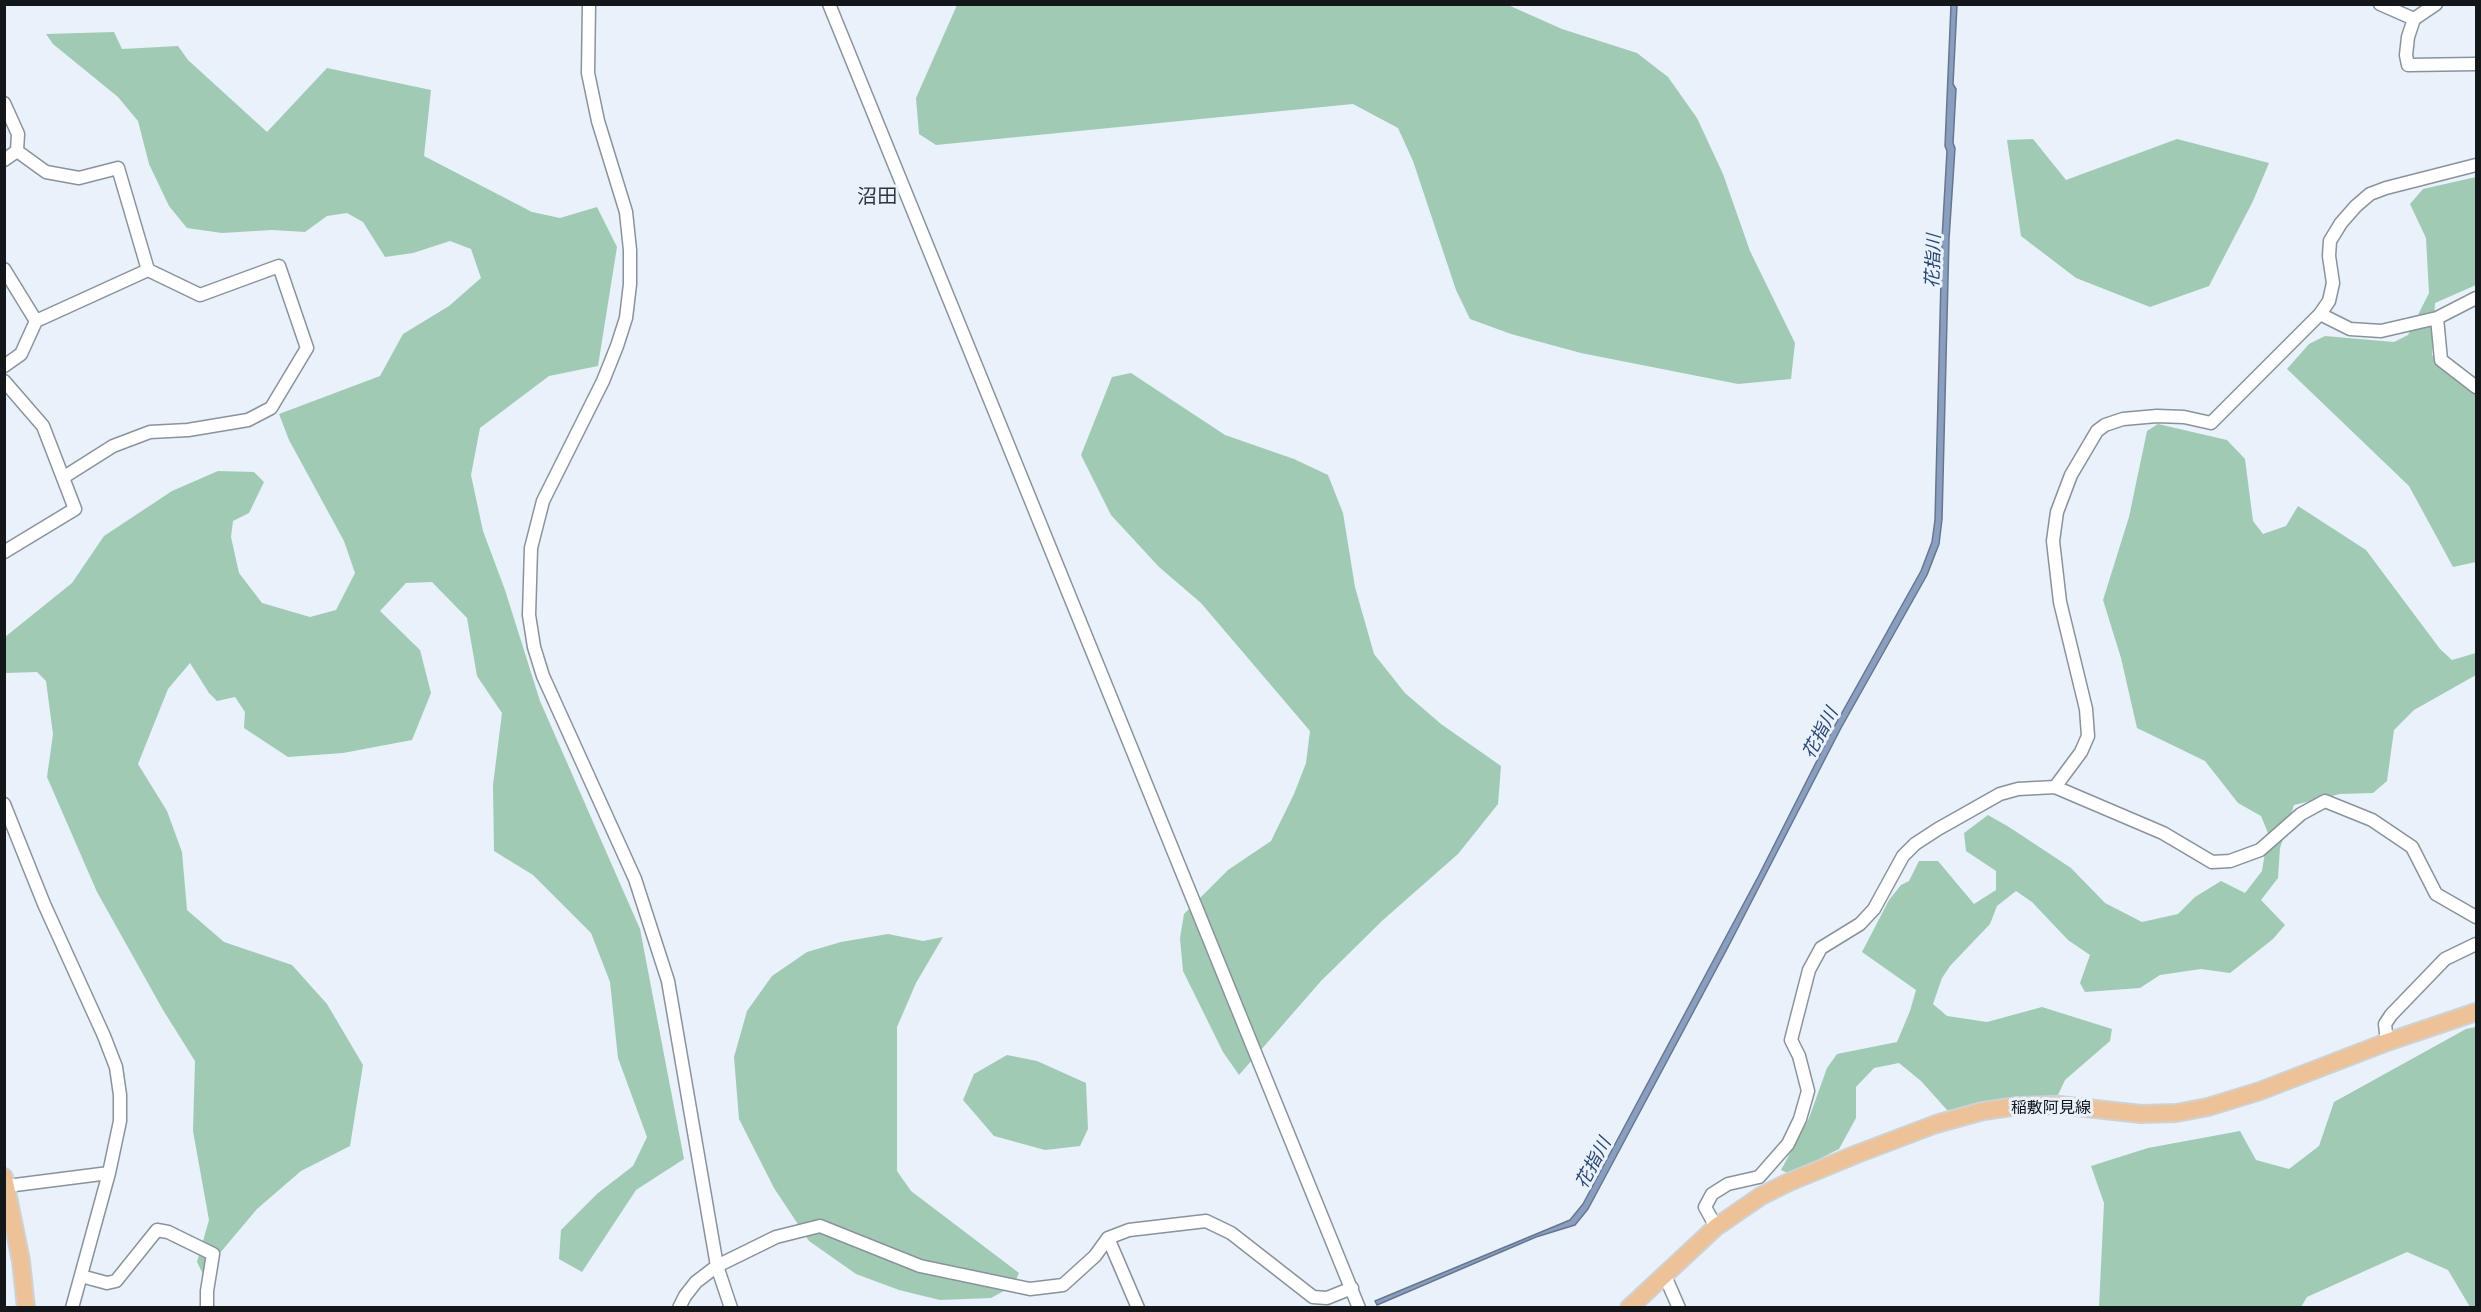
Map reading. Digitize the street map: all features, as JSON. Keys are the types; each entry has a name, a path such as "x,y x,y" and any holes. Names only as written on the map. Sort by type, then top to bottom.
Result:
{"main road":[{"name":"稲敷阿見線","path":"1629,1308 1716,1227 1761,1196 1789,1182 1925,1129 1983,1111 2018,1106 2059,1105 2141,1114 2176,1113 2208,1107 2260,1091 2387,1042 2476,1012"},
{"path":"6,1182 21,1261 26,1308"}],"street":[{"path":"589,4 588,73 598,122 626,212 630,250 630,284 626,318 603,381 543,501 531,548 529,615 534,647 543,676 635,879 668,981 717,1266 732,1308"},
{"path":"828,4 1359,1308"},
{"path":"2379,4 2414,19"},
{"path":"2436,4 2414,19 2408,37 2406,55 2408,64 2476,64"},
{"path":"4,103 18,134 17,151"},
{"path":"4,160 17,151"},
{"path":"17,151 46,172 79,178 118,168 148,270 200,295 279,266 307,348 271,408 248,420 188,430 150,432 113,446 64,477"},
{"path":"2055,787 2081,752 2088,736 2086,709 2060,602 2053,541 2057,512 2071,475 2097,431 2105,425 2123,419 2157,416 2184,417 2211,423 2320,314 2329,301 2333,283 2329,256 2330,242 2341,223 2356,206 2370,194 2386,188 2476,165"},
{"path":"4,269 36,321"},
{"path":"4,366 21,354 36,321 148,270"},
{"path":"2320,314 2350,329 2381,331 2437,318 2476,298"},
{"path":"2437,318 2441,360 2476,387"},
{"path":"4,381 43,426 75,509 4,552"},
{"path":"1716,1227 1705,1208 1712,1194 1728,1184 1758,1177 1788,1144 1800,1119 1808,1091 1791,1040 1809,970 1821,948 1860,924 1874,909 1903,856 1938,829 2000,794 2018,789 2055,787 2163,832 2212,862 2230,861 2260,850 2301,814 2325,801 2372,820 2412,847 2436,894 2476,917"},
{"path":"4,804 44,904 104,1036 116,1067 120,1095 120,1121 109,1173 72,1308"},
{"path":"2387,1042 2385,1024 2391,1015 2445,959 2476,944"},
{"path":"6,1182 109,1173"},
{"path":"679,1308 696,1282 717,1266 776,1237 820,1226 920,1266 1030,1289 1063,1285 1095,1256 1108,1238 1129,1230 1206,1221 1231,1233 1313,1297 1327,1298 1352,1288"},
{"path":"81,1276 107,1283 116,1281 157,1230 168,1232 213,1254 207,1291 207,1308"},
{"path":"1108,1238 1138,1308"},
{"path":"1665,1276 1679,1308"}],"green space":[{"path":"957,5 1508,5 1562,29 1637,53 1668,77 1697,118 1723,174 1750,251 1795,343 1791,379 1738,384 1581,353 1511,334 1470,319 1456,290 1413,161 1398,128 1353,104 936,145 919,134 916,98"},
{"path":"114,32 122,49 178,46 188,60 267,132 327,68 431,90 424,156 532,212 560,218 597,207 617,247 598,366 549,376 480,428 471,475 483,531 505,590 540,701 640,929 684,1159 636,1190 582,1272 559,1259 561,1230 598,1193 633,1166 647,1137 618,1058 610,982 591,933 533,875 494,851 493,785 502,713 477,676 467,618 432,582 406,583 380,611 420,650 431,693 412,740 343,753 288,757 244,728 245,712 235,697 217,701 209,693 190,663 168,689 138,764 167,811 182,852 187,910 224,942 292,965 327,1004 363,1065 350,1146 301,1171 257,1209 214,1260 204,1276 197,1262 209,1220 193,1131 195,1061 163,1010 97,892 47,777 53,734 46,681 37,672 5,673 5,637 72,583 104,536 172,491 218,471 254,472 264,482 249,513 233,521 231,537 239,573 262,603 310,617 336,610 355,573 344,541 289,440 279,414 380,376 403,334 449,306 481,278 471,249 450,241 413,253 385,257 363,222 347,213 327,216 305,232 272,230 222,233 187,228 169,206 149,164 138,121 118,97 53,44 46,34"},
{"path":"2033,139 2066,180 2177,139 2269,163 2253,201 2209,286 2150,307 2076,278 2021,236 2007,140"},
{"path":"2476,177 2476,285 2435,303 2432,355 2476,392 2476,562 2453,567 2409,486 2287,369 2309,344 2325,336 2394,342 2408,335 2429,293 2426,238 2410,204 2423,189"},
{"path":"1131,373 1225,435 1294,459 1328,475 1343,513 1355,587 1374,654 1405,693 1441,724 1501,766 1498,804 1458,854 1383,920 1321,981 1239,1075 1223,1052 1183,971 1180,938 1184,914 1228,870 1271,841 1306,763 1310,731 1201,603 1159,567 1111,515 1081,455 1112,377"},
{"path":"2158,424 2227,440 2245,459 2253,521 2263,534 2286,526 2298,506 2366,550 2440,649 2452,660 2476,653 2476,675 2414,710 2394,730 2387,781 2373,793 2340,794 2294,805 2280,848 2278,878 2261,900 2285,925 2273,939 2230,973 2201,969 2160,975 2140,988 2085,992 2080,983 2090,955 2068,940 2032,902 2016,891 1997,906 1990,924 1950,966 1942,978 1933,1004 1947,1016 1987,1022 2042,1007 2112,1029 2110,1041 2065,1080 2058,1095 2004,1099 1962,1109 1947,1110 1921,1081 1899,1063 1874,1068 1856,1087 1856,1118 1839,1149 1790,1174 1781,1170 1809,1118 1827,1068 1837,1054 1897,1042 1910,1011 1916,990 1862,952 1889,900 1901,885 1909,881 1919,861 1938,861 1974,904 1996,890 1996,871 1966,851 1964,833 1988,815 2071,868 2105,903 2142,922 2178,914 2195,897 2221,881 2245,893 2262,871 2268,833 2261,816 2238,803 2205,761 2137,728 2121,658 2103,600 2129,517 2147,431"},
{"path":"888,934 923,941 943,937 916,983 897,1027 897,1171 911,1191 1019,1273 1013,1286 991,1298 940,1300 899,1290 856,1274 809,1241 774,1188 739,1119 734,1057 747,1011 772,976 807,952 841,942"},
{"path":"2476,1027 2476,1307 2470,1307 2448,1270 2407,1252 2307,1297 2301,1307 2099,1307 2104,1203 2091,1166 2148,1148 2240,1131 2256,1160 2289,1169 2319,1146 2334,1102 2466,1029"},
{"path":"1007,1055 1037,1061 1086,1083 1088,1129 1080,1146 1045,1150 994,1136 963,1100 974,1074"}],"water":[{"name":"花指川","path":"1951,5 1957,5 1953,84 1956,89 1953,143 1955,148 1949,239 1942,519 1939,544 1927,575 1841,728 1727,949 1588,1209 1575,1225 1536,1237 1377,1305 1375,1301 1570,1220 1583,1204 1759,875 1834,727 1921,571 1932,542 1935,520"}],"district":[{"name":"沼田","path":"877,196"}]}
